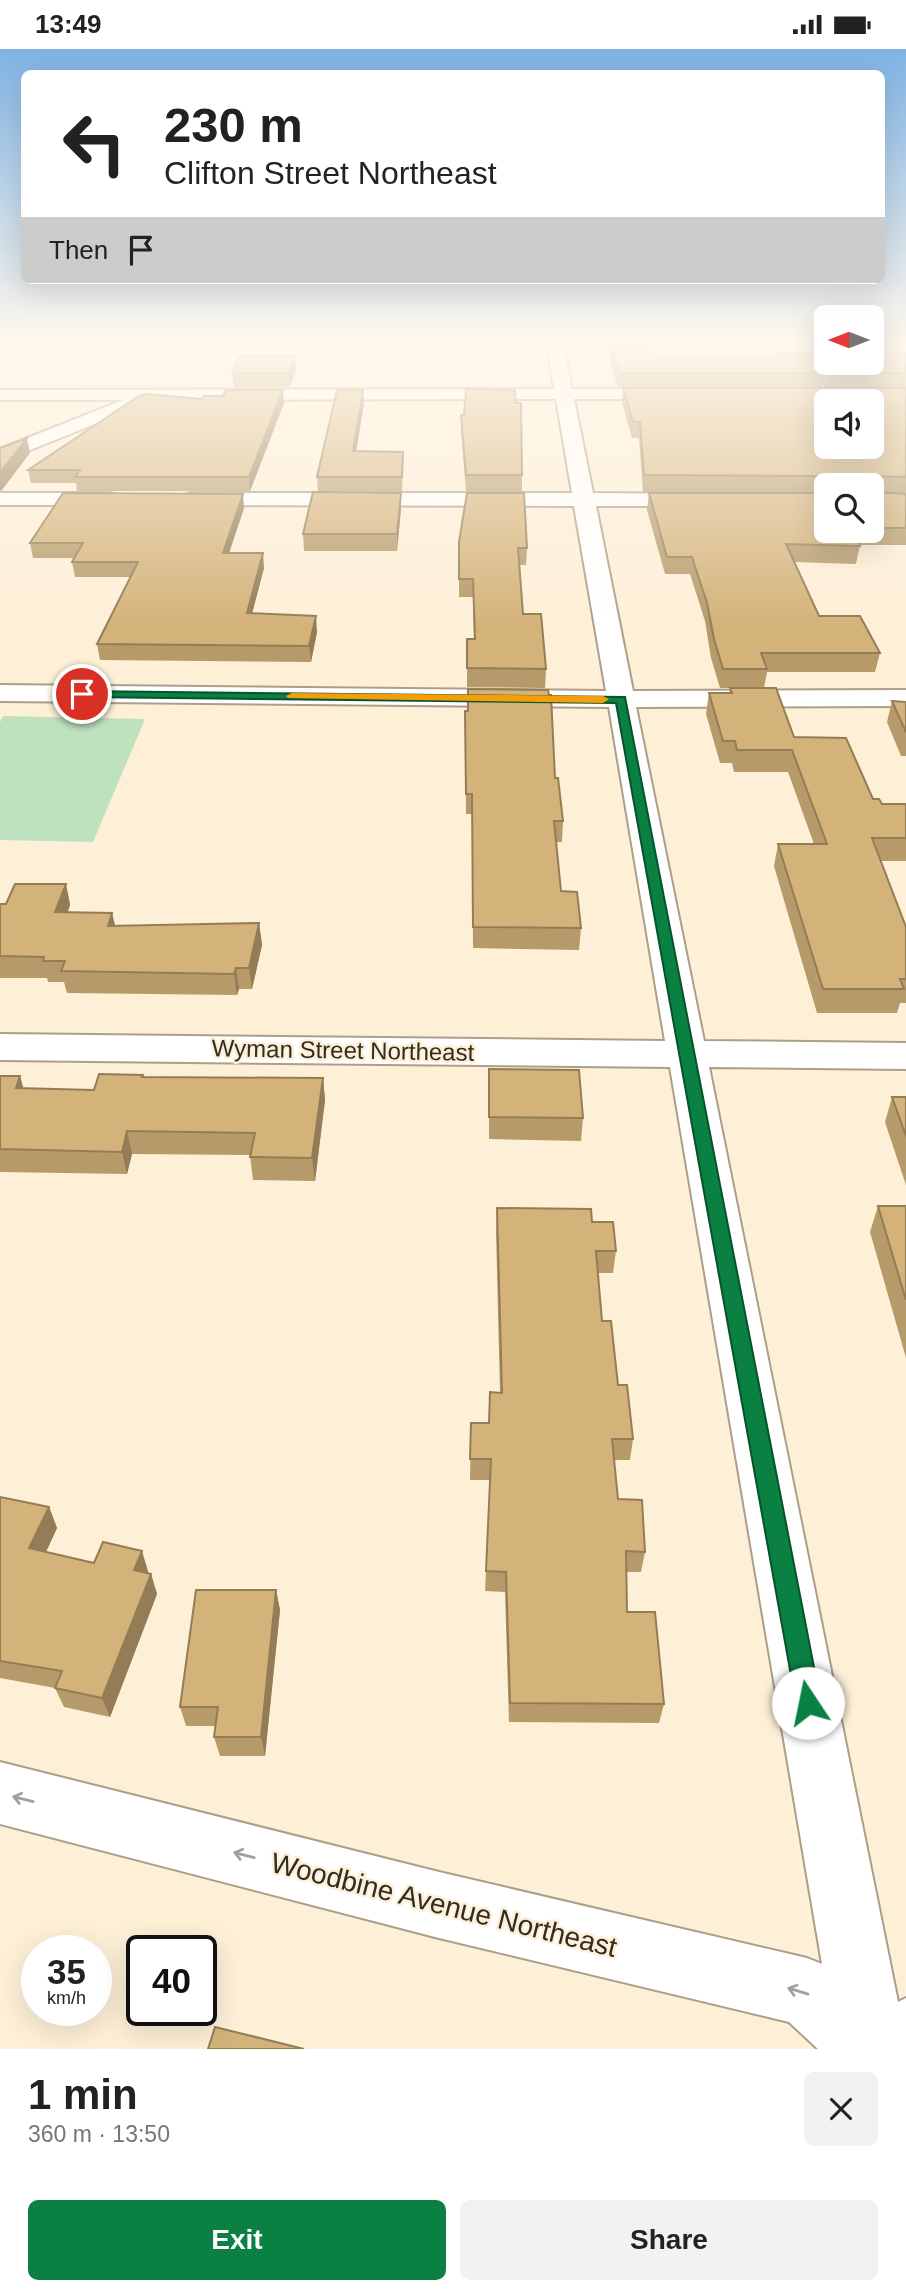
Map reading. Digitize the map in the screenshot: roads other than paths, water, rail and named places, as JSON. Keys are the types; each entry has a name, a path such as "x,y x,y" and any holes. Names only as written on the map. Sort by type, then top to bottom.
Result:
{"street":[{"path":"0,456 44,438"},
{"path":"572,438 871,2049"},
{"path":"0,499 135,499"},
{"path":"176,499 723,501"},
{"path":"0,693 621,699 906,698"},
{"name":"Wyman Street Northeast","path":"0,1047 906,1056"},
{"name":"Woodbine Avenue Northeast","path":"0,1793 439,1905 807,1993 871,2049"},
{"path":"880,2049 906,2033"}]}
